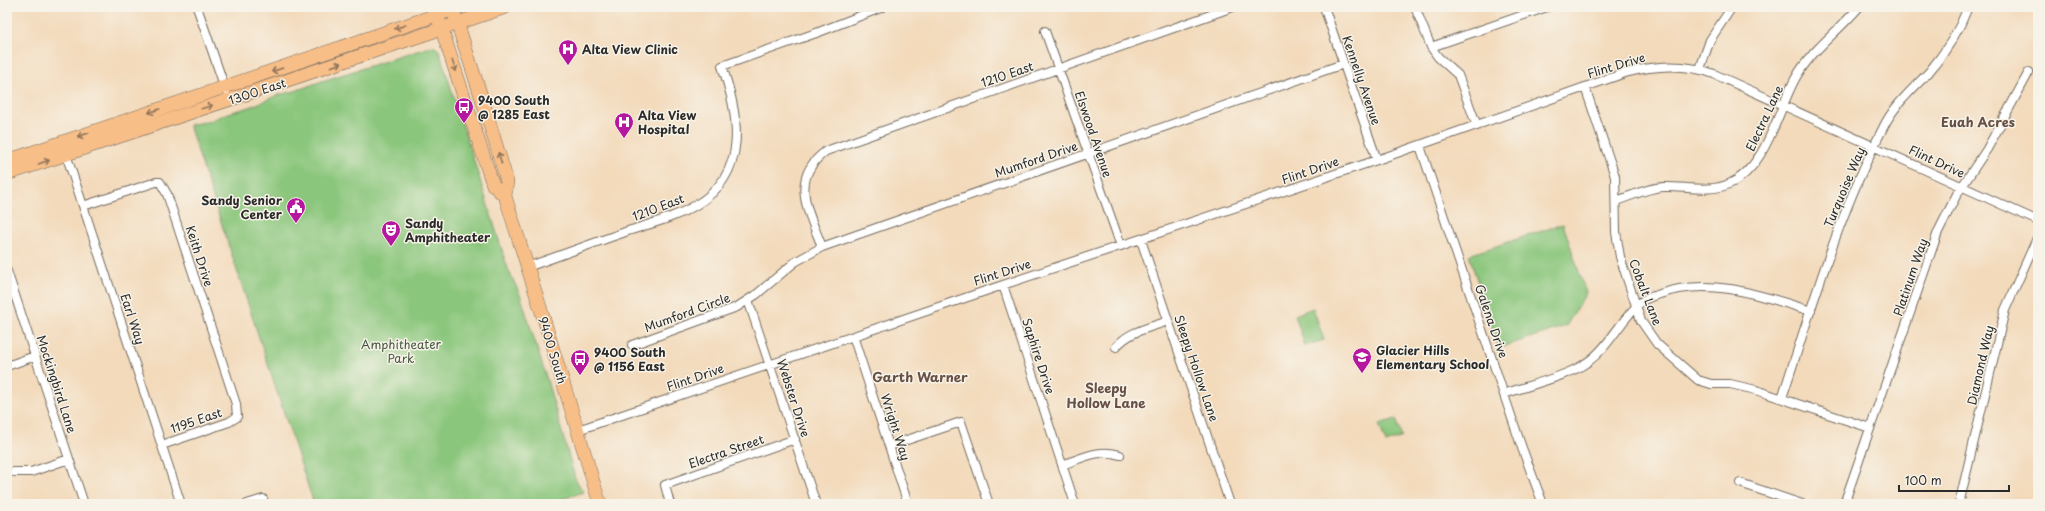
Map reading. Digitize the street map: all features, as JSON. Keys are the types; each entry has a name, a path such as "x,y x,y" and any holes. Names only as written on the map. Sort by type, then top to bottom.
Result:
{"main road":[{"name":"1300 East","path":"7,161 64,148 227,94 442,29 506,7"},
{"name":"1300 East","path":"227,94 436,11 455,8"},
{"name":"9400 South","path":"455,8 458,24 507,182 505,196 600,504"},
{"name":"9400 South","path":"436,11 493,185 505,196"},
{"name":"1300 East","path":"7,174 64,148"}],"street":[{"path":"197,7 227,94"},
{"name":"1210 East","path":"527,267 672,217 698,204 711,192 726,173 736,144 735,105 722,66 819,32 883,7"},
{"name":"1210 East","path":"822,247 806,204 804,196 804,182 812,165 826,150 1233,7"},
{"name":"Kennelly Avenue","path":"1324,7 1377,160"},
{"path":"1415,7 1431,47 1458,75 1477,126"},
{"path":"1431,47 1546,7"},
{"name":"Electra Lane","path":"1616,201 1656,188 1716,188 1737,181 1746,174 1760,156 1795,79 1810,57 1859,7"},
{"name":"Turquoise Way","path":"1782,398 1847,207 1883,127 1895,108 1944,53 1955,35 1968,7"},
{"path":"1700,69 1710,40 1731,8"},
{"name":"Elswood Avenue","path":"1045,31 1121,246"},
{"name":"Mumford Drive","path":"748,300 795,262 822,247 1344,64"},
{"name":"Flint Drive","path":"578,430 1003,285 1420,146 1625,73 1654,67 1700,69 2038,220"},
{"name":"Platinum Way","path":"1844,504 1928,261 1951,204 1961,186 1987,149 2029,72"},
{"name":"Cobalt Lane","path":"1585,87 1614,176 1617,245 1636,307 1642,321 1656,344 1698,380 1711,384 1739,386 1782,398 1870,428"},
{"name":"Galena Drive","path":"1420,146 1543,504"},
{"name":"Earl Way","path":"64,148 181,504"},
{"name":"Keith Drive","path":"83,206 152,183 160,182 163,185 236,404 237,417"},
{"name":"Diamond Way","path":"1959,504 2005,310 2038,236"},
{"name":"Sleepy Hollow Lane","path":"1141,240 1230,504"},
{"name":"Mockingbird Lane","path":"7,271 84,504"},
{"name":"Saphire Drive","path":"1003,285 1075,504"},
{"path":"1504,394 1569,372 1586,364 1599,352 1636,307 1645,299 1670,290 1700,287 1749,293 1811,311"},
{"name":"Mumford Circle","path":"632,345 723,313 748,300"},
{"name":"Webster Drive","path":"748,300 816,504"},
{"path":"1116,347 1122,339 1132,333 1168,321"},
{"name":"Wright Way","path":"853,336 908,504"},
{"path":"7,366 35,356"},
{"name":"1195 East","path":"162,445 225,423 237,417"},
{"path":"889,446 961,422 990,504"},
{"name":"Electra Street","path":"670,504 665,485 795,439"},
{"path":"1062,465 1101,452 1111,452 1120,455"},
{"path":"14,472 31,472 69,459"},
{"path":"1740,483 1802,504"},
{"path":"247,504 262,499"}],"green space":[{"name":"Amphitheater Park","path":"433,46 439,50 508,269 521,297 575,478 583,492 548,504 314,504 189,125 210,121 225,114 250,107 278,95 295,91"},
{"path":"1563,224 1586,293 1566,326 1499,348 1469,255"},
{"path":"1313,308 1324,340 1305,346 1295,315"},
{"path":"1396,419 1402,437 1386,443 1379,424"}],"place":[{"name":"Alta View Clinic","path":"568,66"},
{"name":"9400 South @ 1285 East","path":"464,124"},
{"name":"Alta View Hospital","path":"624,139"},
{"name":"Sandy Senior Center","path":"296,224"},
{"name":"Sandy Amphitheater","path":"391,247"},
{"name":"Glacier Hills Elementary School","path":"1362,374"},
{"name":"9400 South @ 1156 East","path":"580,376"}],"district":[{"name":"Euah Acres","path":"1978,121"},
{"name":"Garth Warner","path":"920,376"},
{"name":"Sleepy Hollow Lane","path":"1106,394"}]}
